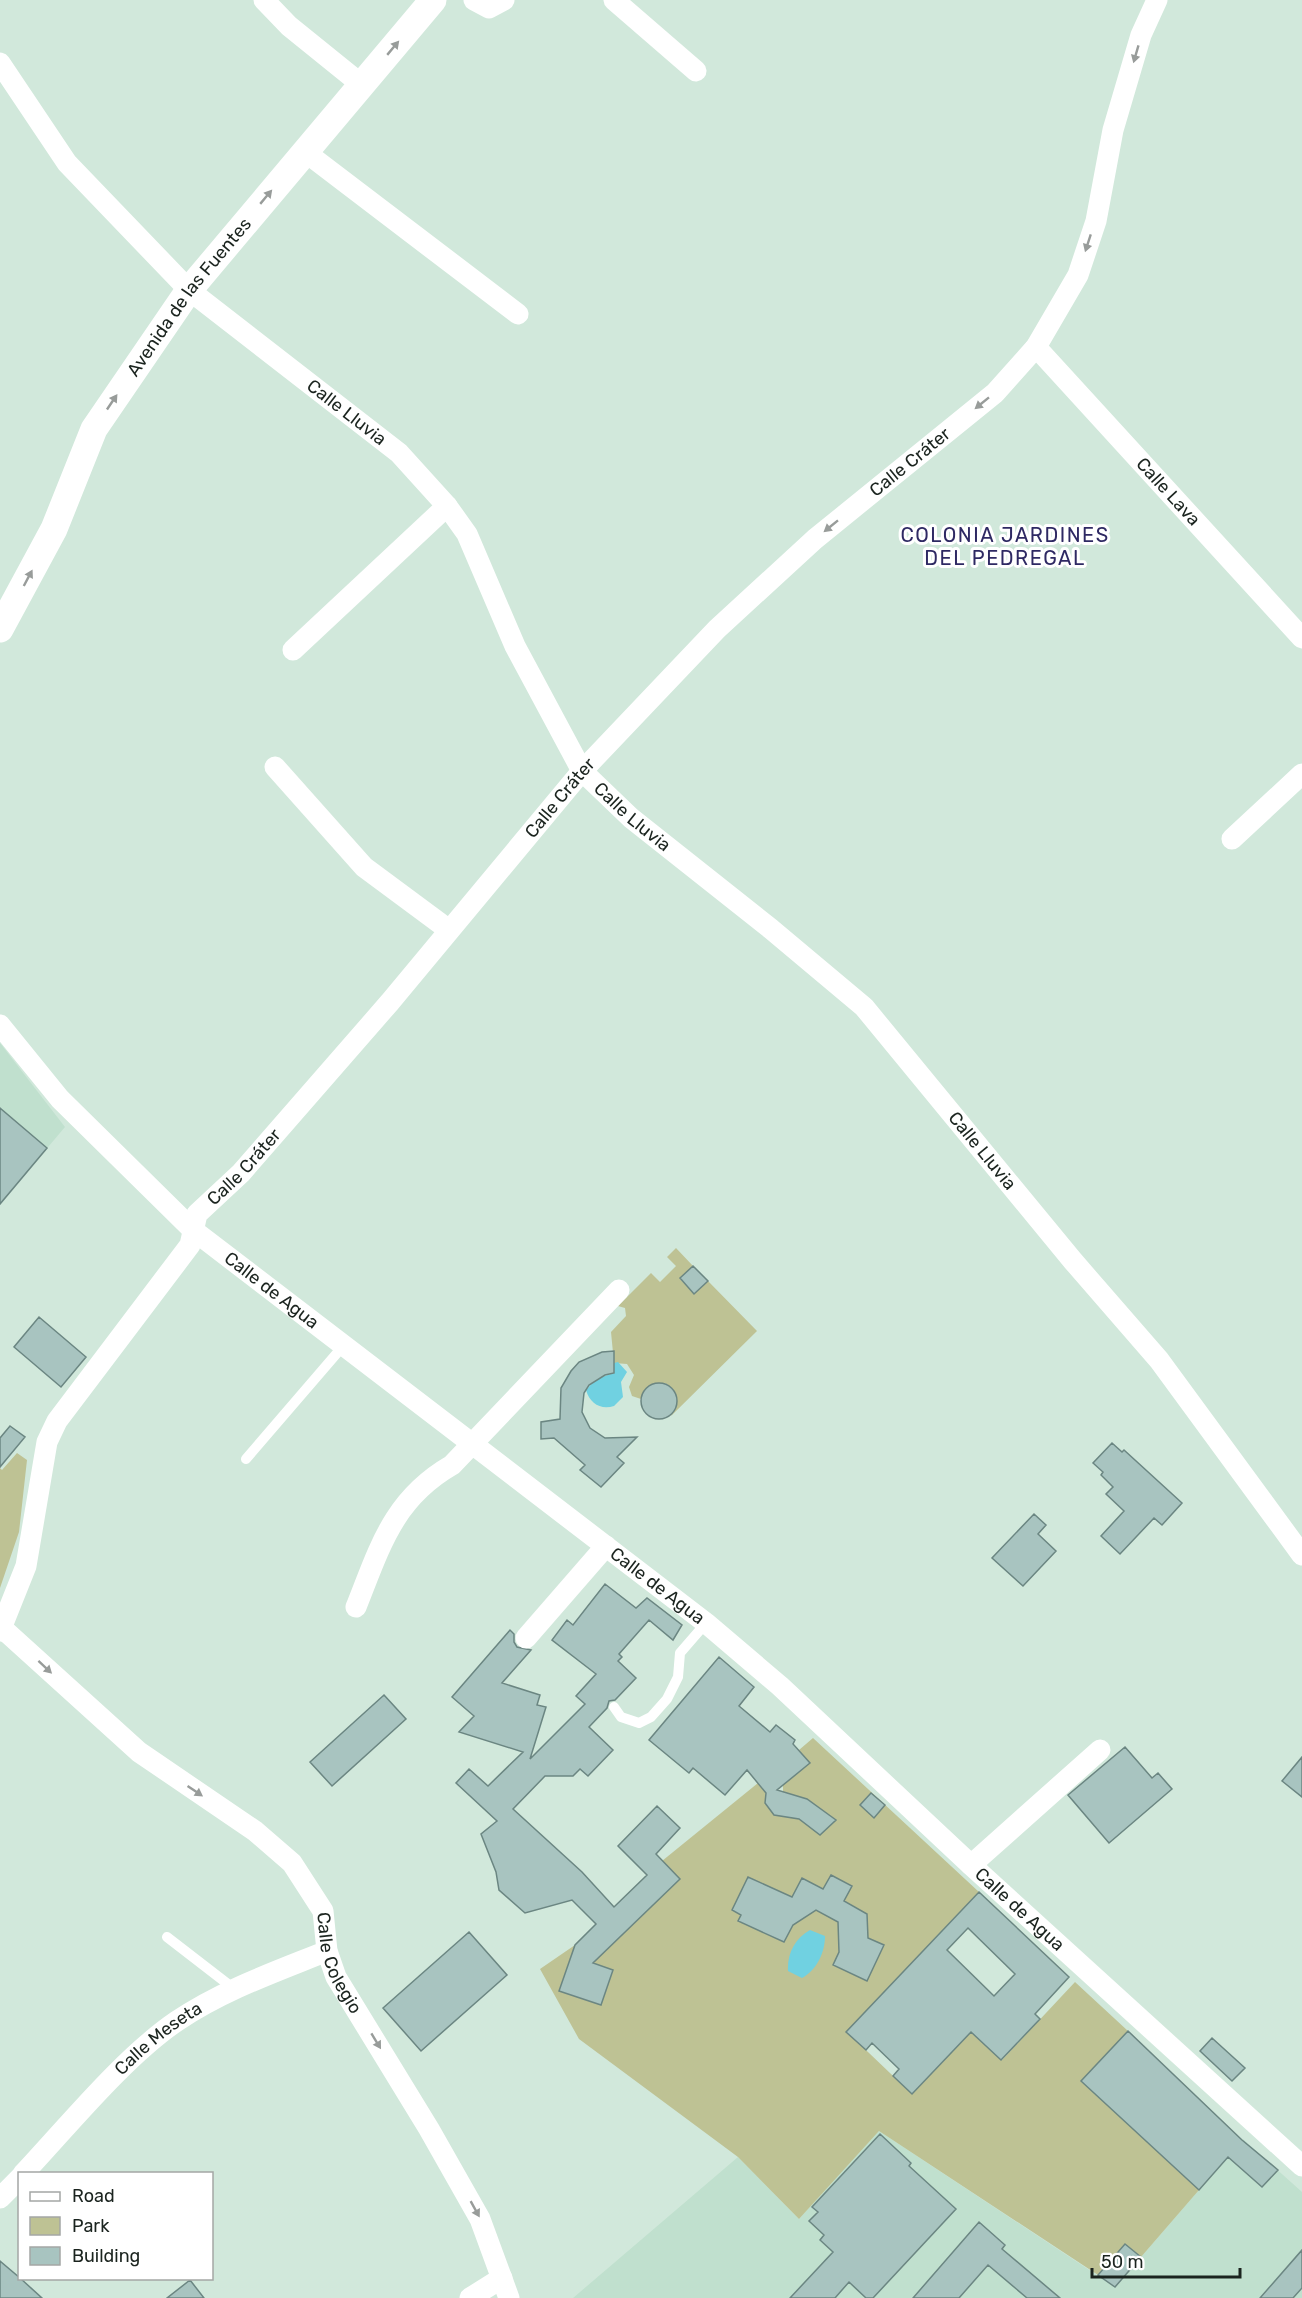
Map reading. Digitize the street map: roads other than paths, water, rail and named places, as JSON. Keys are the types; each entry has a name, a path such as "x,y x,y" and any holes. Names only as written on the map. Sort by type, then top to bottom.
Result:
{"street":[{"path":"264,0 289,26 362,85"},
{"name":"Avenida de las Fuentes","path":"3,616 54,529 94,429 189,290 304,151 434,0"},
{"path":"474,0 489,8 504,0"},
{"path":"614,0 696,71"},
{"name":"Calle Cráter","path":"1,1629 27,1566 47,1442 57,1421 190,1245 197,1214 241,1173 582,771 717,629 815,539 995,393 1036,347 1078,275 1096,220 1113,130 1141,35 1157,0"},
{"name":"Calle Lluvia","path":"0,63 67,163 189,290 399,453 447,506 467,534 515,646 582,771 631,818 771,929 864,1007 1072,1261 1159,1360 1302,1555"},
{"path":"304,151 518,314"},
{"name":"Calle Lava","path":"1036,347 1302,638"},
{"path":"292,650 447,506"},
{"path":"275,767 364,867 449,930"},
{"path":"1232,839 1302,774"},
{"name":"Calle de Agua","path":"0,1025 60,1099 193,1230 706,1623 780,1686 971,1865 1302,2166"},
{"path":"356,1607 387,1529 395,1515 415,1492 452,1465 619,1290"},
{"path":"526,1638 606,1546"},
{"name":"Calle Colegio","path":"1,1629 140,1752 255,1831 292,1863 323,1911 327,1951 336,1977 429,2129 480,2219 506,2288"},
{"path":"971,1865 1100,1750"},
{"name":"Calle Meseta","path":"26,2172 137,2056 176,2022 233,1988 327,1951"},
{"path":"0,2198 18,2180"},
{"path":"470,2298 506,2288"}],"lane":[{"path":"246,1459 344,1345"},
{"path":"614,1707 621,1717 639,1723 660,1709 674,1688 680,1653 706,1623"},
{"path":"167,1937 233,1988"}],"water":[{"path":"618,1362 627,1372 621,1382 623,1397 614,1406 597,1405 590,1399 586,1390 596,1379 614,1373 614,1363"},
{"path":"810,1930 825,1936 825,1942 816,1965 802,1978 788,1971 789,1959 796,1942"}],"district":[{"name":"COLONIA JARDINES DEL PEDREGAL","path":"1005,546"}]}
